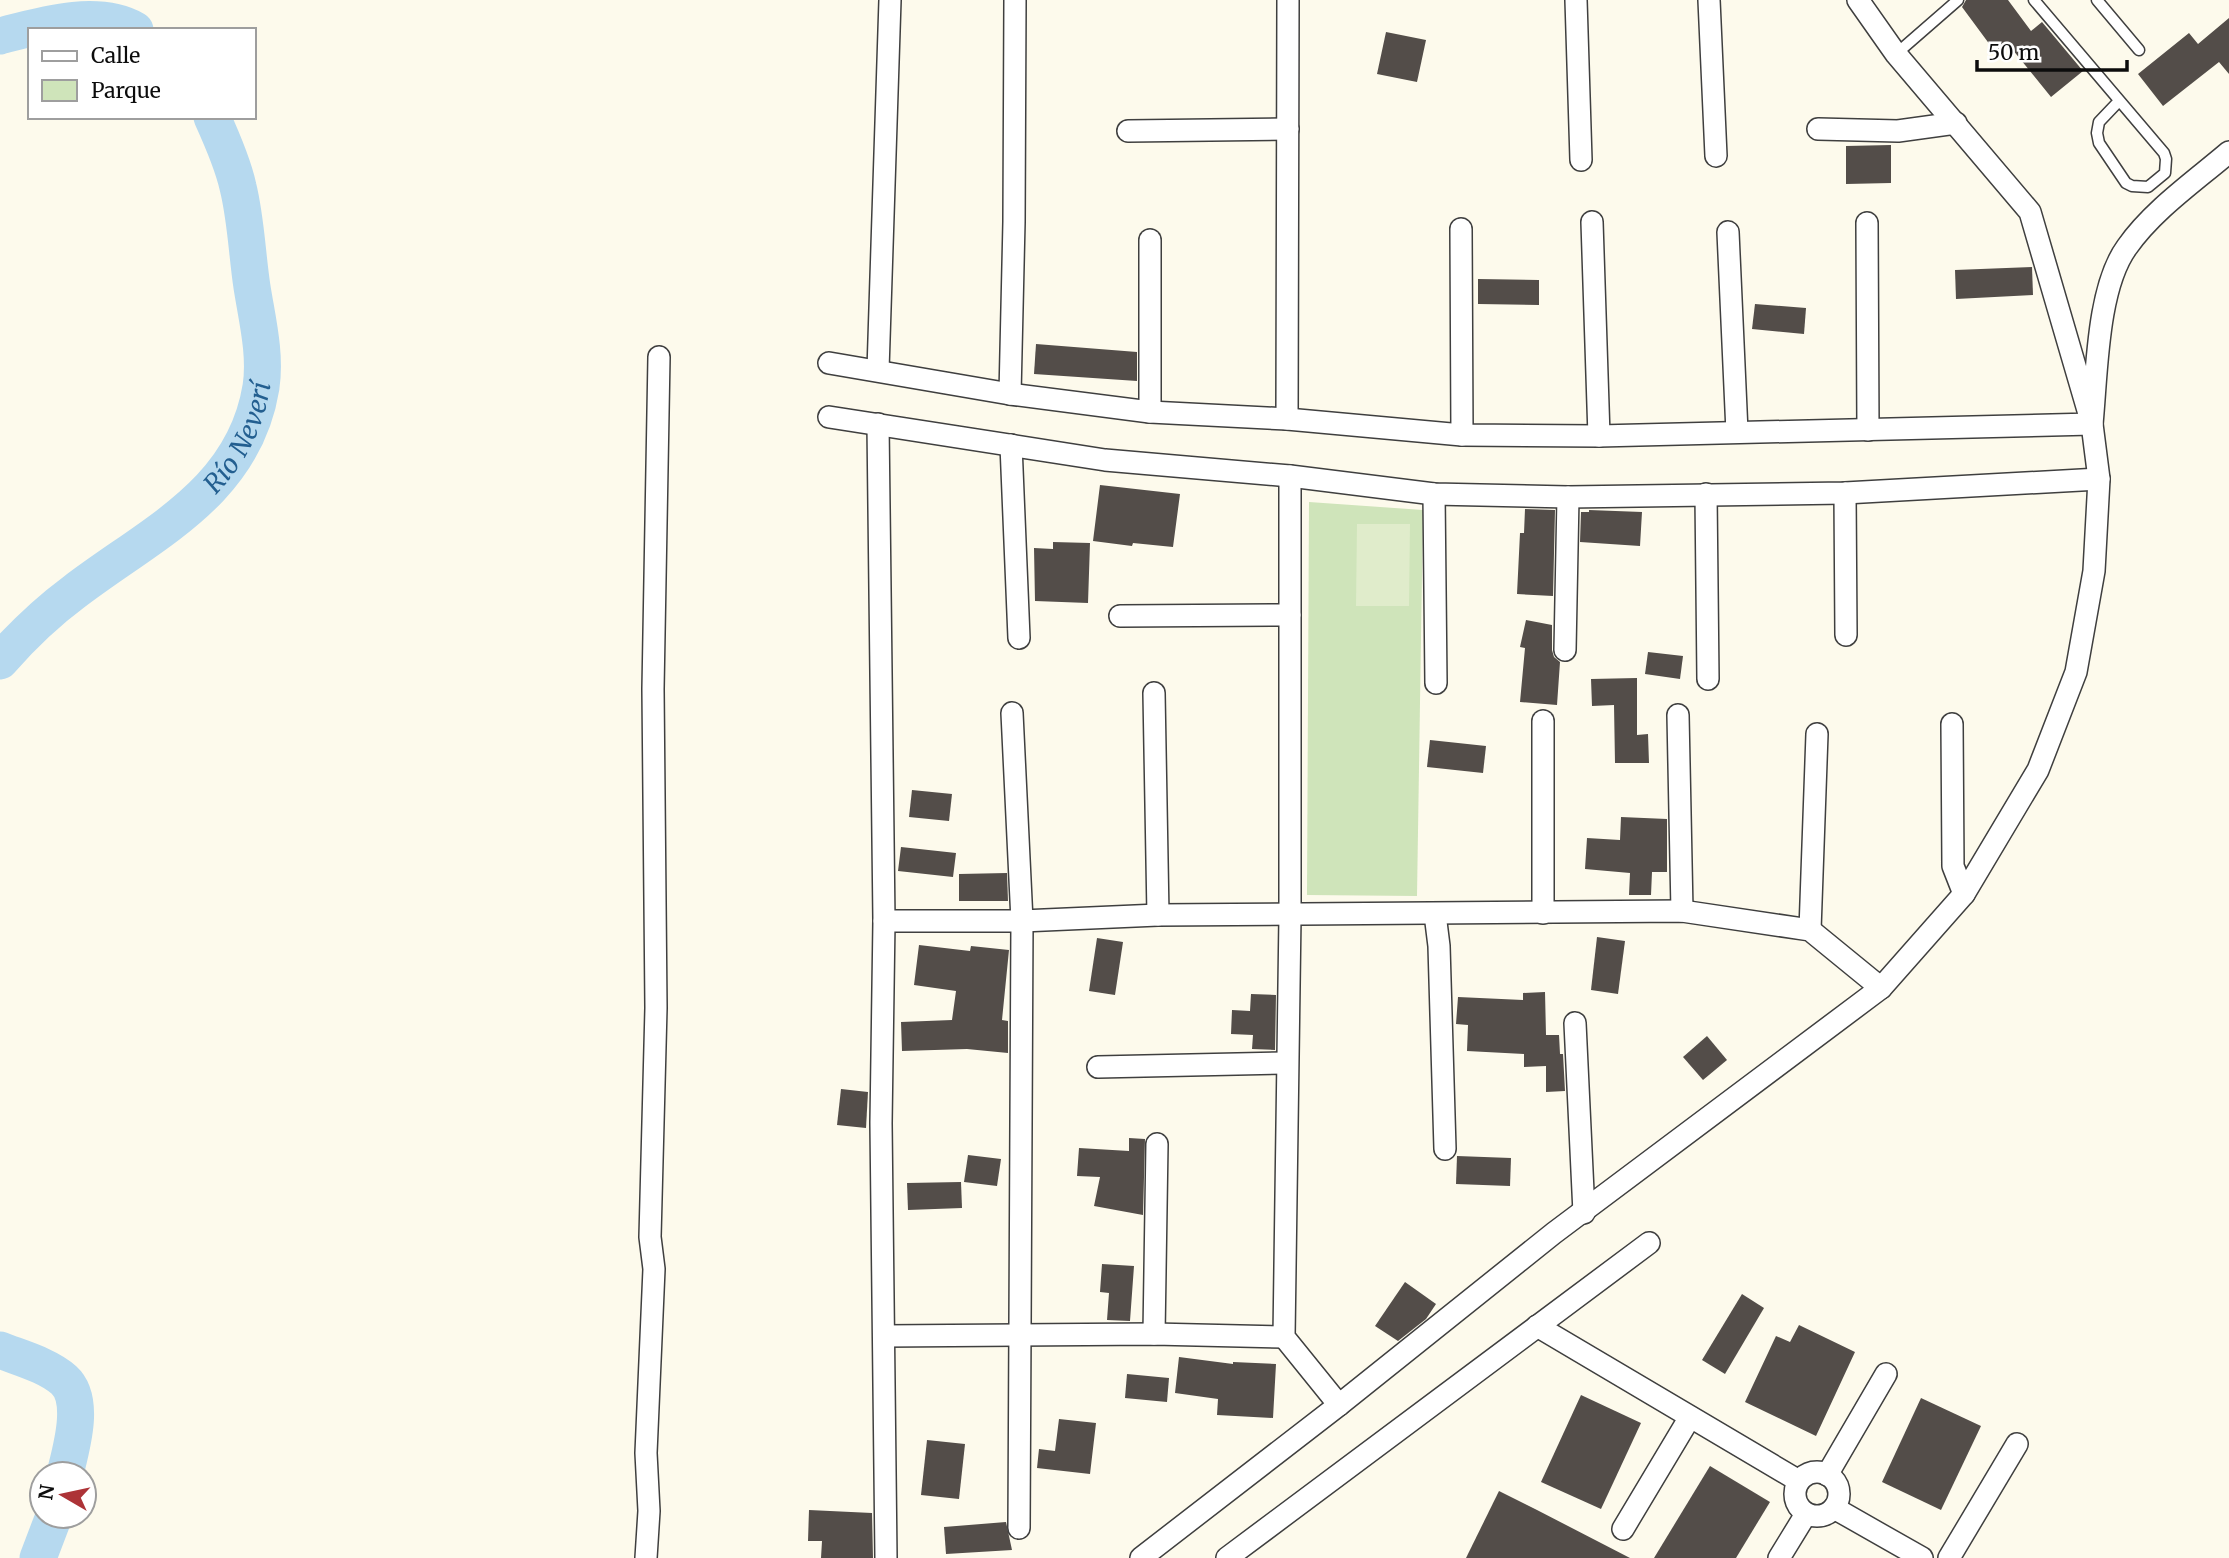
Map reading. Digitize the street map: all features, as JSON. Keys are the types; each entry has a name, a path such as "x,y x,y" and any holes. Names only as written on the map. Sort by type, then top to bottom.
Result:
{"street":[{"path":"878,370 890,0"},
{"path":"1010,394 1015,0"},
{"path":"1287,419 1288,0"},
{"path":"1576,0 1581,160"},
{"path":"1709,0 1716,156"},
{"path":"1141,1558 1339,1405 1554,1233 1881,988 1964,894 2038,770 2076,673 2094,571 2099,479 2092,424 2030,212 1896,54 1858,0"},
{"path":"1818,129 1898,131 1956,122"},
{"path":"1128,131 1288,129"},
{"path":"2092,424 2101,328 2108,287 2125,248 2148,222 2229,152"},
{"path":"1592,222 1599,436"},
{"path":"1867,223 1868,430"},
{"path":"1461,229 1462,435"},
{"path":"1728,232 1737,432"},
{"path":"1150,240 1150,412"},
{"path":"646,1558 649,1511 646,1453 654,1269 650,1237 656,1008 653,689 659,357"},
{"path":"829,363 1010,394 1150,412 1287,419 1462,435 1599,436 2092,424"},
{"path":"829,417 1105,460 1290,476 1434,494 1568,497 1845,493 2099,479"},
{"path":"878,424 884,921 881,1123 886,1558"},
{"path":"1011,445 1019,638"},
{"path":"1290,476 1290,916 1283,1338 1339,1405"},
{"path":"1845,493 1846,635"},
{"path":"1434,494 1436,683"},
{"path":"1706,494 1708,679"},
{"path":"1565,650 1568,497"},
{"path":"1120,616 1290,615"},
{"path":"1154,692 1158,915"},
{"path":"1012,713 1022,921 1019,1528"},
{"path":"1678,715 1682,911"},
{"path":"1543,721 1543,913"},
{"path":"1952,724 1953,866 1964,894"},
{"path":"1810,930 1817,734"},
{"path":"884,921 1022,921 1158,915 1682,911 1810,930 1881,988"},
{"path":"1435,914 1439,946 1445,1149"},
{"path":"1575,1023 1584,1213"},
{"path":"1098,1067 1286,1063"},
{"path":"1154,1334 1157,1144"},
{"path":"1227,1558 1649,1243"},
{"path":"1537,1326 1799,1481"},
{"path":"884,1336 1154,1334 1283,1338"},
{"path":"1827,1475 1886,1374"},
{"path":"1623,1530 1690,1417"},
{"path":"1949,1558 2017,1444"},
{"path":"1812,1472 1827,1475 1838,1486 1838,1501 1834,1508 1822,1516 1806,1514 1796,1502 1799,1481 1812,1472"},
{"path":"1834,1508 1922,1558"},
{"path":"1779,1558 1806,1514"}],"lane":[{"path":"1896,54 1958,0"},
{"path":"2034,0 2164,153 2165,173 2147,187 2140,188 2126,183 2099,143 2099,122 2119,101"},
{"path":"2097,0 2139,50"}],"green space":[{"path":"1309,502 1423,510 1417,896 1307,895"},
{"path":"1357,524 1410,524 1409,606 1356,606"}],"building":[{"path":"1966,0 2008,0 2031,31 2042,22 2083,71 2051,97 2008,44 1996,53 1962,7"},
{"path":"2229,18 2229,74 2219,62 2163,106 2138,74 2189,33 2198,44"},
{"path":"1386,32 1426,40 1417,82 1377,74"},
{"path":"1891,145 1891,183 1846,184 1846,146"},
{"path":"2032,267 2033,295 1956,299 1955,270"},
{"path":"1478,279 1539,280 1539,305 1478,304"},
{"path":"1755,304 1806,308 1804,334 1752,329"},
{"path":"1036,344 1137,352 1137,381 1034,374"},
{"path":"1100,485 1180,494 1173,547 1093,541"},
{"path":"1525,509 1555,510 1553,596 1517,594 1520,533 1524,533"},
{"path":"1581,512 1642,512 1640,546 1580,542"},
{"path":"1053,542 1090,543 1088,603 1035,601 1034,548 1053,549"},
{"path":"1526,620 1552,625 1552,650 1554,657 1560,662 1557,705 1520,702 1525,648 1520,647"},
{"path":"1648,652 1683,656 1680,679 1645,674"},
{"path":"1637,678 1637,735 1648,734 1649,763 1615,763 1614,705 1592,706 1591,679"},
{"path":"1430,740 1486,746 1483,773 1427,767"},
{"path":"912,790 952,794 949,821 909,817"},
{"path":"1621,817 1667,819 1667,872 1652,872 1651,895 1629,895 1630,873 1585,869 1587,838 1620,840"},
{"path":"901,847 956,853 953,877 898,871"},
{"path":"1007,873 1008,901 959,901 959,874"},
{"path":"1597,937 1625,941 1618,994 1591,990"},
{"path":"1097,938 1123,942 1115,995 1089,991"},
{"path":"919,945 970,951 971,946 1009,950 1002,1020 1008,1021 1008,1053 967,1049 902,1051 901,1022 952,1020 956,991 914,985"},
{"path":"1545,992 1546,1035 1559,1035 1565,1091 1546,1092 1546,1066 1524,1067 1524,1054 1467,1051 1468,1025 1456,1024 1458,997 1523,1000 1523,993"},
{"path":"1251,994 1276,995 1275,1050 1252,1049 1253,1035 1231,1034 1232,1010 1250,1011"},
{"path":"1707,1036 1727,1060 1703,1080 1683,1057"},
{"path":"841,1089 868,1092 866,1128 837,1125"},
{"path":"1129,1138 1145,1139 1143,1215 1094,1206 1100,1177 1077,1176 1079,1148 1129,1151"},
{"path":"968,1155 1001,1159 997,1186 964,1182"},
{"path":"1457,1156 1511,1158 1510,1186 1456,1184"},
{"path":"961,1182 962,1208 908,1210 907,1183"},
{"path":"1102,1264 1134,1266 1130,1321 1107,1320 1109,1293 1100,1292"},
{"path":"1405,1282 1436,1304 1426,1319 1398,1341 1375,1326"},
{"path":"1742,1294 1764,1308 1725,1374 1702,1360"},
{"path":"1799,1325 1855,1352 1816,1436 1745,1402 1776,1336 1790,1342"},
{"path":"1179,1357 1233,1364 1276,1364 1273,1418 1217,1415 1218,1399 1175,1393"},
{"path":"1127,1374 1169,1378 1167,1402 1125,1398"},
{"path":"1581,1395 1641,1423 1601,1509 1541,1482"},
{"path":"1921,1398 1981,1426 1941,1510 1882,1482"},
{"path":"1059,1419 1096,1423 1090,1474 1037,1468 1039,1449 1055,1451"},
{"path":"927,1440 965,1444 959,1499 921,1495"},
{"path":"1710,1466 1770,1502 1736,1558 1654,1558"},
{"path":"1499,1491 1537,1510 1630,1558 1466,1558"},
{"path":"809,1510 872,1513 873,1558 821,1558 822,1541 808,1541"},
{"path":"1006,1522 1012,1550 946,1554 944,1527"}],"waterway":[{"name":"Río Neverí","path":"33,28 86,20 103,20 130,28"},
{"name":"Río Neverí","path":"0,36 28,29"},
{"name":"Río Neverí","path":"0,661 64,600 190,507 215,483 235,455 251,424 261,387 260,337 241,199 236,178 213,119"},
{"name":"Río Neverí","path":"0,1350 50,1370 71,1389 76,1412 68,1460"},
{"name":"Río Neverí","path":"38,1558 49,1530"}]}
